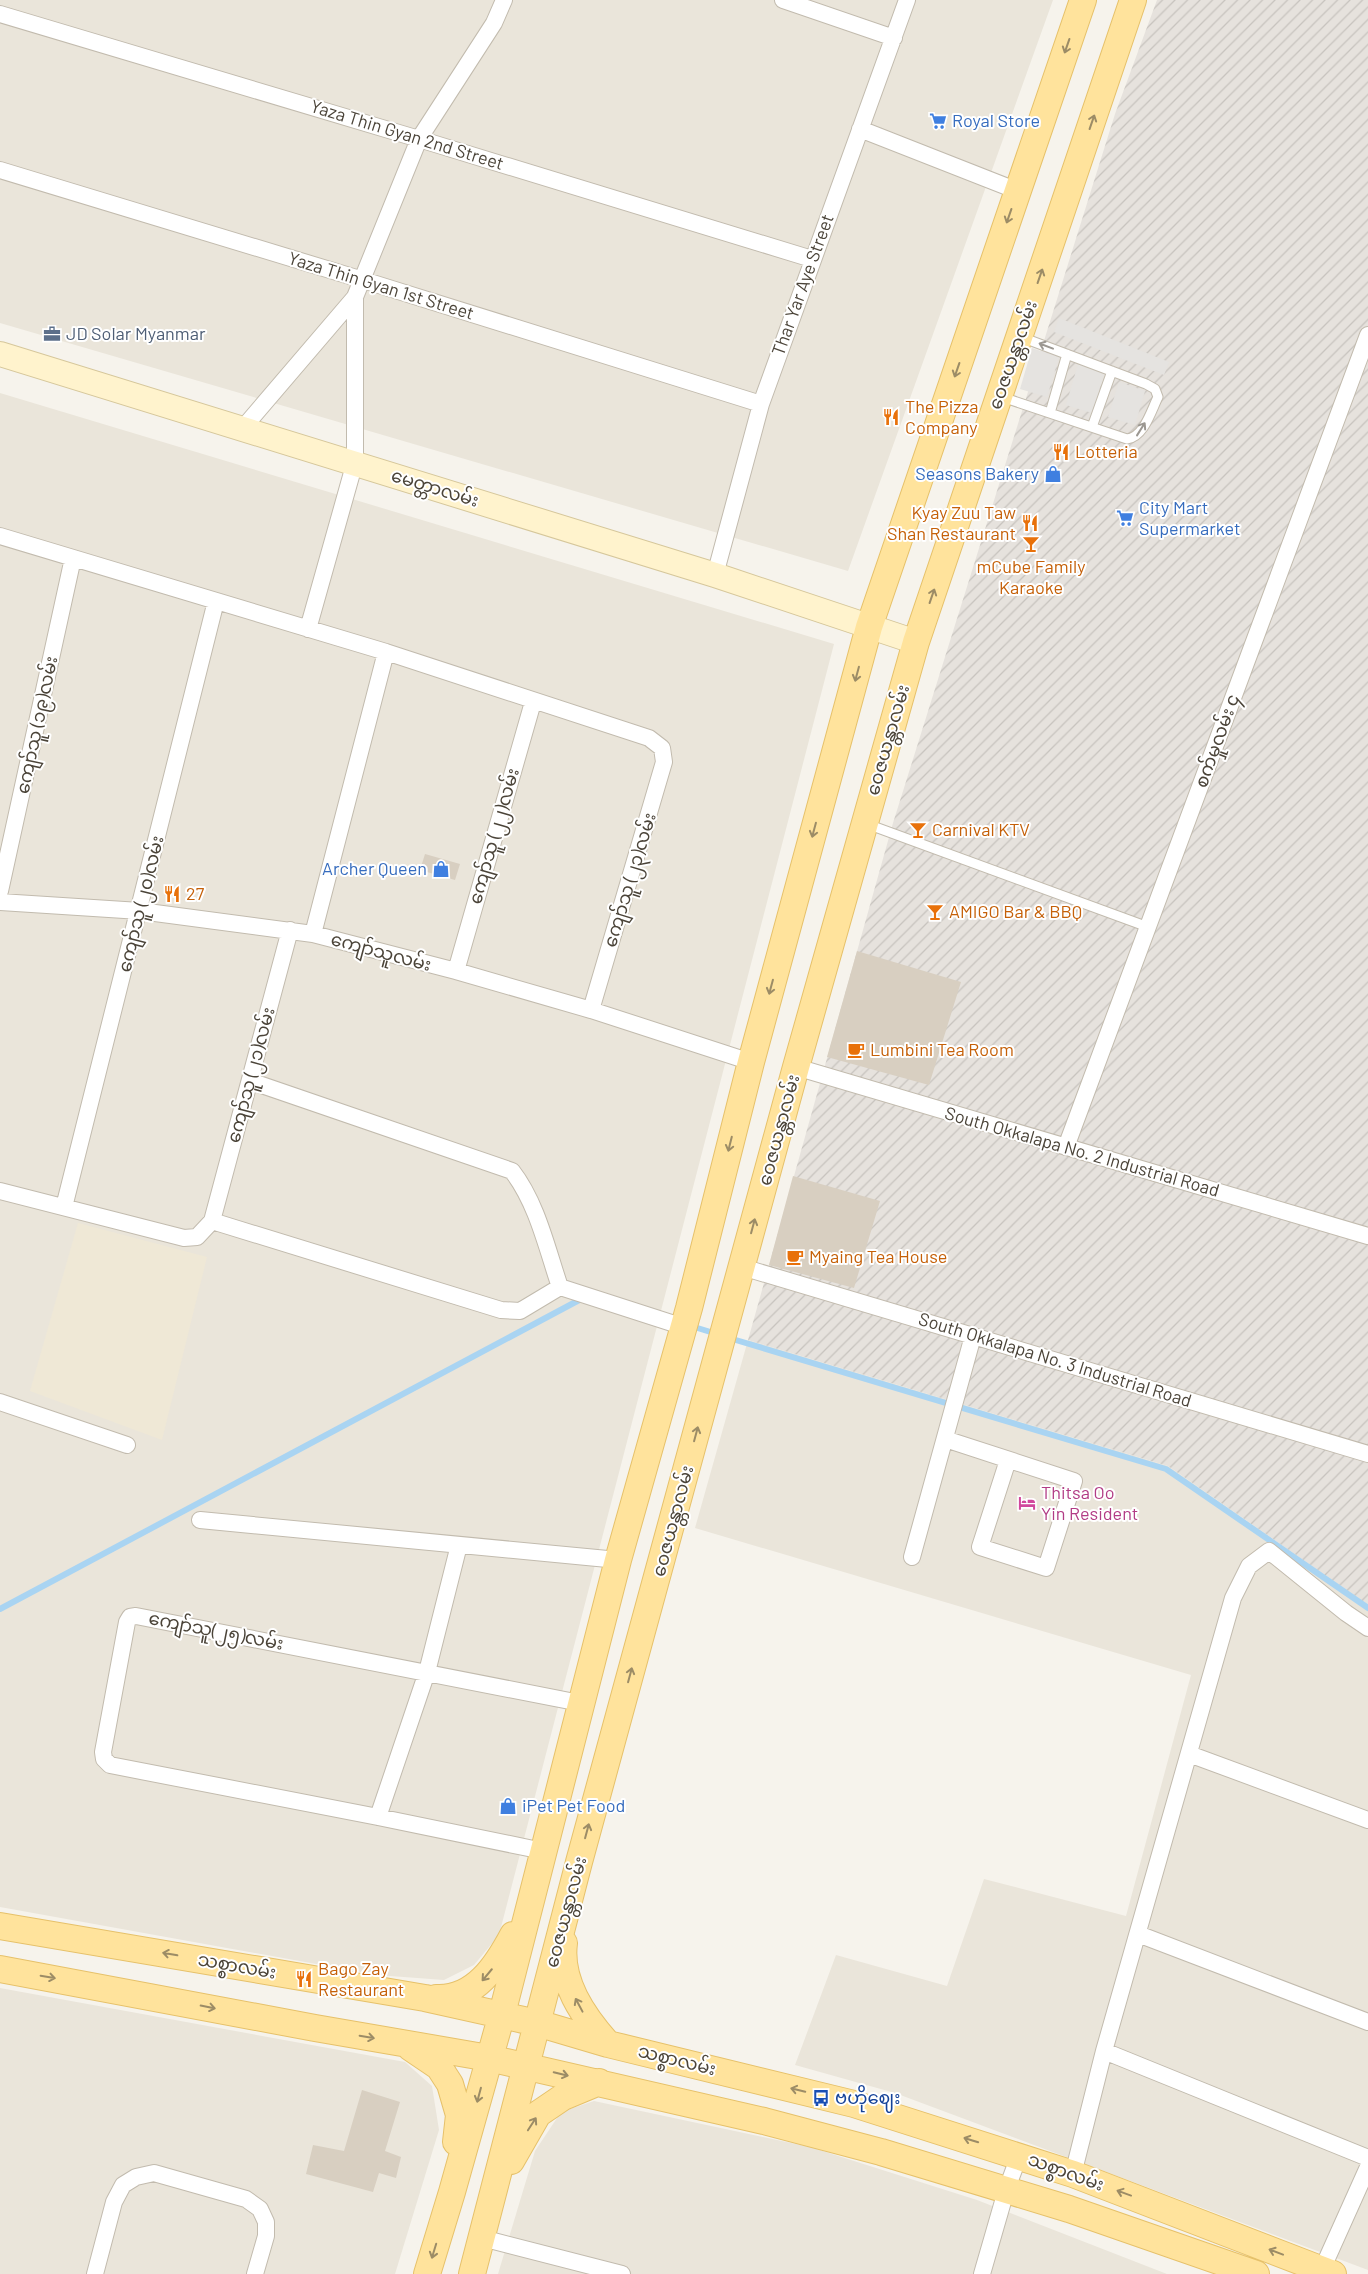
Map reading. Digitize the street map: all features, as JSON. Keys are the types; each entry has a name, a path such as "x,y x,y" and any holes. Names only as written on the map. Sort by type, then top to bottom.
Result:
{"main road":[{"name":"ဝေဇယန္တာလမ်း","path":"427,2274 502,2014 580,1703 639,1484 684,1328 750,1062 869,626 1083,0"},
{"name":"ဝေဇယန္တာလမ်း","path":"472,2274 493,2198 536,2023 679,1497 796,1067 916,642 1133,0"},
{"name":"မေတ္တာလမ်း","path":"0,354 355,462 715,575 916,642"},
{"path":"639,1484 679,1497"},
{"path":"425,1998 447,1999 479,1984 499,1960 530,1904"},
{"path":"567,1913 562,1957 571,1989 588,2022 608,2044"},
{"name":"သစ္စာလမ်း","path":"0,1926 425,1998 502,2014 608,2044 854,2104 1073,2174 1325,2272"},
{"name":"သစ္စာလမ်း","path":"0,1968 525,2065 764,2121 881,2152 1069,2209 1256,2274"},
{"path":"404,2043 439,2068 450,2084 459,2115 452,2192"},
{"path":"493,2198 521,2140 538,2114 563,2097 599,2082"}],"street":[{"path":"243,428 355,297 419,139 494,24 504,0"},
{"path":"783,0 894,38"},
{"name":"Thar Yar Aye Street","path":"715,575 761,404 907,0"},
{"name":"Yaza Thin Gyan 2nd Street","path":"0,14 812,259"},
{"path":"860,130 1018,191"},
{"name":"Yaza Thin Gyan 1st Street","path":"0,170 363,280 761,404"},
{"path":"308,629 355,462 355,297"},
{"name":"စက်မှုလမ်း ၄","path":"1066,1147 1368,335"},
{"path":"0,536 386,652 532,702"},
{"name":"ကျော်သူ (၁၉)လမ်း","path":"0,892 73,558"},
{"name":"ကျော်သူ (၂၀)လမ်း","path":"64,1207 140,911 216,601"},
{"path":"313,934 386,652"},
{"name":"ကျော်သူ (၂၃)လမ်း","path":"532,702 649,738 662,748 664,762 591,1010"},
{"name":"ကျော်သူ (၂၂)လမ်း","path":"456,971 532,702"},
{"name":"ကျော်သူလမ်း","path":"0,902 140,911 313,934 456,971 591,1010 750,1062"},
{"name":"ကျော်သူ (၂၁)လမ်း","path":"212,1221 290,930"},
{"name":"South Okkalapa No. 2 Industrial Road","path":"796,1067 1367,1233"},
{"path":"250,1081 512,1171 521,1183 538,1223 560,1287"},
{"path":"0,1191 184,1238 197,1236 212,1221 501,1310 520,1311 560,1287 684,1328"},
{"name":"South Okkalapa No. 3 Industrial Road","path":"742,1267 1368,1454"},
{"path":"912,1557 973,1336"},
{"path":"0,1402 127,1446"},
{"path":"945,1439 1074,1481 1046,1568 980,1546 1008,1460"},
{"path":"200,1520 618,1560"},
{"path":"378,1817 427,1672 459,1545"},
{"path":"1073,2174 1104,2051 1233,1598 1249,1566 1269,1552 1368,1628"},
{"name":"ကျော်သူ(၂၅)လမ်း","path":"543,1851 110,1765 104,1759 103,1752 127,1622 130,1617 136,1616 580,1703"},
{"path":"1189,1754 1368,1820"},
{"path":"1138,1934 1368,2022"},
{"path":"1104,2051 1368,2158"},
{"path":"982,2274 1006,2191 1019,2156"},
{"path":"1325,2272 1368,2167"},
{"path":"95,2274 114,2202 123,2185 136,2177 154,2173 246,2199 260,2209 266,2222 266,2236 255,2274"},
{"path":"482,2238 622,2274"}],"lane":[{"path":"999,396 1127,439 1134,438 1140,434 1158,397 1155,389 1146,384 1020,336"},
{"path":"1050,413 1067,354"},
{"path":"1092,428 1112,371"},
{"path":"864,824 1148,927"}],"shaded area":[{"path":"0,0 1053,0 848,571 0,323"},
{"path":"1157,0 1368,0 1368,1605 1168,1466 748,1340 893,823 1115,114"},
{"path":"1059,318 1169,362 1164,375 1054,332"},
{"path":"1032,348 1059,357 1047,397 1020,389"},
{"path":"1078,364 1105,372 1092,413 1066,405"},
{"path":"1119,382 1145,391 1135,425 1108,417"},
{"path":"0,393 834,644 499,1935 474,1965 444,1980 377,1975 0,1907"},
{"path":"78,1223 207,1257 162,1440 30,1391"},
{"path":"748,1340 1168,1466 1368,1605 1368,2270 895,2093 795,2065 836,1955 947,1986 984,1879 1126,1916 1191,1675 695,1528"},
{"path":"0,1988 405,2062 432,2086 439,2130 395,2274 0,2274"},
{"path":"594,2101 810,2147 977,2200 1167,2274 498,2274 535,2151 561,2112"}],"building":[{"path":"425,854 460,864 455,880 420,870"},
{"path":"857,951 961,982 929,1085 827,1057"},
{"path":"793,1176 880,1201 854,1288 769,1265"},
{"path":"362,2090 400,2102 385,2151 401,2157 396,2178 379,2173 373,2192 306,2174 313,2145 344,2151"}],"waterway":[{"path":"0,1609 583,1298"},
{"path":"691,1326 717,1334"},
{"path":"729,1338 1166,1469 1368,1608"}],"place":[{"name":"Royal Store","path":"938,121"},
{"name":"JD Solar Myanmar","path":"52,334"},
{"name":"The Pizza Company","path":"891,417"},
{"name":"Lotteria","path":"1061,452"},
{"name":"Seasons Bakery","path":"1053,474"},
{"name":"City Mart Supermarket","path":"1125,518"},
{"name":"Kyay Zuu Taw Shan Restaurant","path":"1030,523"},
{"name":"mCube Family Karaoke","path":"1031,544"},
{"name":"Carnival KTV","path":"918,830"},
{"name":"Archer Queen","path":"441,869"},
{"name":"27","path":"172,894"},
{"name":"AMIGO Bar & BBQ","path":"935,912"},
{"name":"Lumbini Tea Room","path":"856,1050"},
{"name":"Myaing Tea House","path":"795,1257"},
{"name":"Thitsa Oo Yin Resident","path":"1027,1503"},
{"name":"iPet Pet Food","path":"508,1806"},
{"name":"Bago Zay Restaurant","path":"304,1979"},
{"name":"ဗဟိုဈေး","path":"821,2098"}]}
